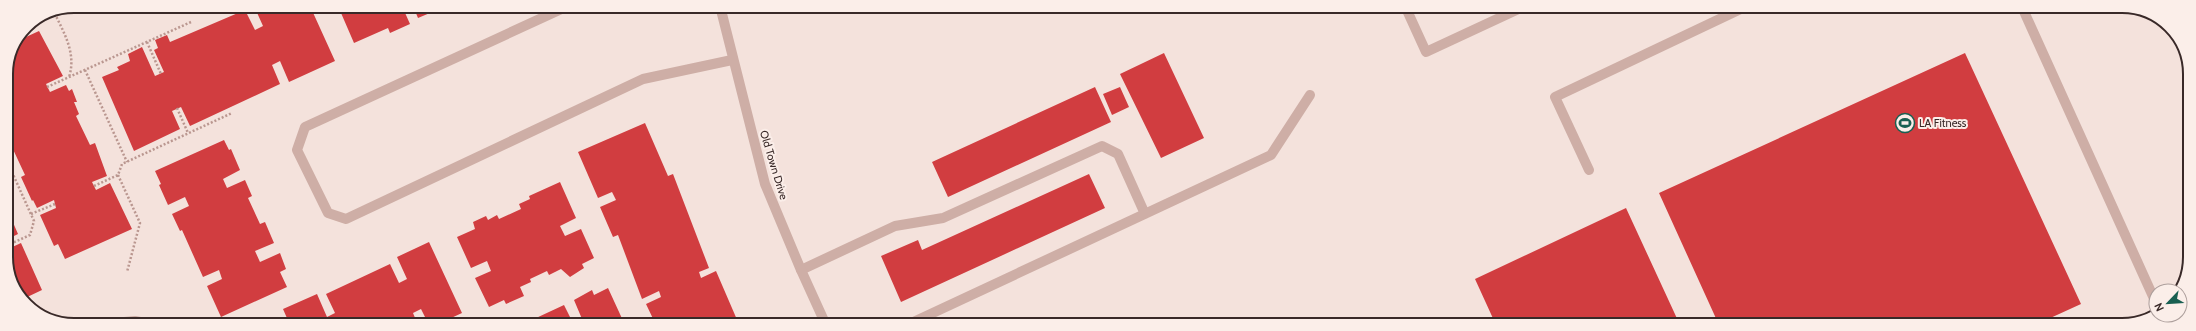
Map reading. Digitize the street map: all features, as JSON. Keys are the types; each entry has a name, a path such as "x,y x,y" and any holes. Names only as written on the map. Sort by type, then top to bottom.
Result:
{"street":[{"path":"553,13 305,127 298,150 328,213 346,219 643,79 732,60"},
{"name":"Old Town Drive","path":"722,13 732,60 765,184 800,270 823,318"},
{"path":"1408,13 1426,52 1509,13"},
{"path":"1589,170 1555,97 1732,13"},
{"path":"2025,13 2148,285"},
{"path":"922,318 1272,155 1310,95"},
{"path":"800,270 895,226 943,218 1102,146 1118,154 1145,214"}],"path":[{"path":"56,16 70,47 72,68 69,78"},
{"path":"48,87 191,22"},
{"path":"147,42 161,74"},
{"path":"85,70 127,162"},
{"path":"177,108 188,133"},
{"path":"127,272 140,223 118,175 122,164 232,113"},
{"path":"13,174 34,221 30,235 13,243"},
{"path":"94,186 118,175"},
{"path":"31,214 55,204"}],"building":[{"path":"238,13 246,13 255,30 263,26 257,13 313,13 335,61 289,82 280,61 272,65 280,84 190,126 181,107 172,111 180,129 134,151 102,77 119,70 117,67 130,61 128,54 142,47 155,76 164,72 154,50 158,48 155,40 167,35 170,42"},
{"path":"341,13 405,13 410,24 390,33 388,28 354,43"},
{"path":"416,13 430,13 418,18"},
{"path":"39,31 63,76 46,84 50,92 66,85 69,91 72,89 77,102 74,102 79,114 76,116 90,145 95,143 107,176 92,182 96,190 110,183 132,229 65,259 58,244 54,246 40,215 56,208 54,200 37,208 33,200 32,201 21,177 25,175 13,149 14,62 26,37"},
{"path":"1164,53 1204,138 1161,158 1120,74"},
{"name":"LA Fitness","path":"1965,53 2081,304 2050,318 1716,318 1659,193"},
{"path":"1095,87 1111,122 948,197 932,162"},
{"path":"1120,87 1129,107 1112,115 1103,94"},
{"path":"645,123 668,176 673,174 709,268 699,272 701,278 716,271 736,318 653,318 646,304 661,297 659,291 642,299 618,235 613,237 600,207 616,200 612,192 598,198 578,152"},
{"path":"224,140 229,150 231,149 240,170 223,179 227,188 245,180 252,196 248,198 260,224 265,222 274,243 255,251 260,262 280,253 286,269 280,272 287,287 221,317 207,286 222,279 219,270 203,277 182,230 180,231 172,214 189,206 185,197 168,205 159,185 161,184 155,171"},
{"path":"1089,174 1105,208 901,302 881,256 918,240 922,250"},
{"path":"560,182 576,218 560,226 565,236 581,229 594,258 582,264 584,268 570,277 561,269 549,275 547,271 530,279 531,282 520,287 524,296 506,304 504,300 489,307 475,278 491,271 487,261 471,268 457,237 475,229 473,222 486,216 488,220 497,215 499,219 521,209 519,204 530,199 529,196"},
{"path":"1626,208 1677,318 1493,318 1475,279"},
{"path":"13,222 18,234 13,236"},
{"path":"429,242 462,313 451,318 426,318 421,309 413,313 415,318 287,318 283,309 317,294 327,317 335,313 326,294 390,264 399,283 407,279 397,257"},
{"path":"21,243 42,290 28,297 21,288 14,269 13,247"},
{"path":"608,288 622,318 582,318 574,300 592,290 594,295"},
{"path":"564,305 570,318 536,318"}],"place":[{"name":"LA Fitness","path":"1905,123"}]}
